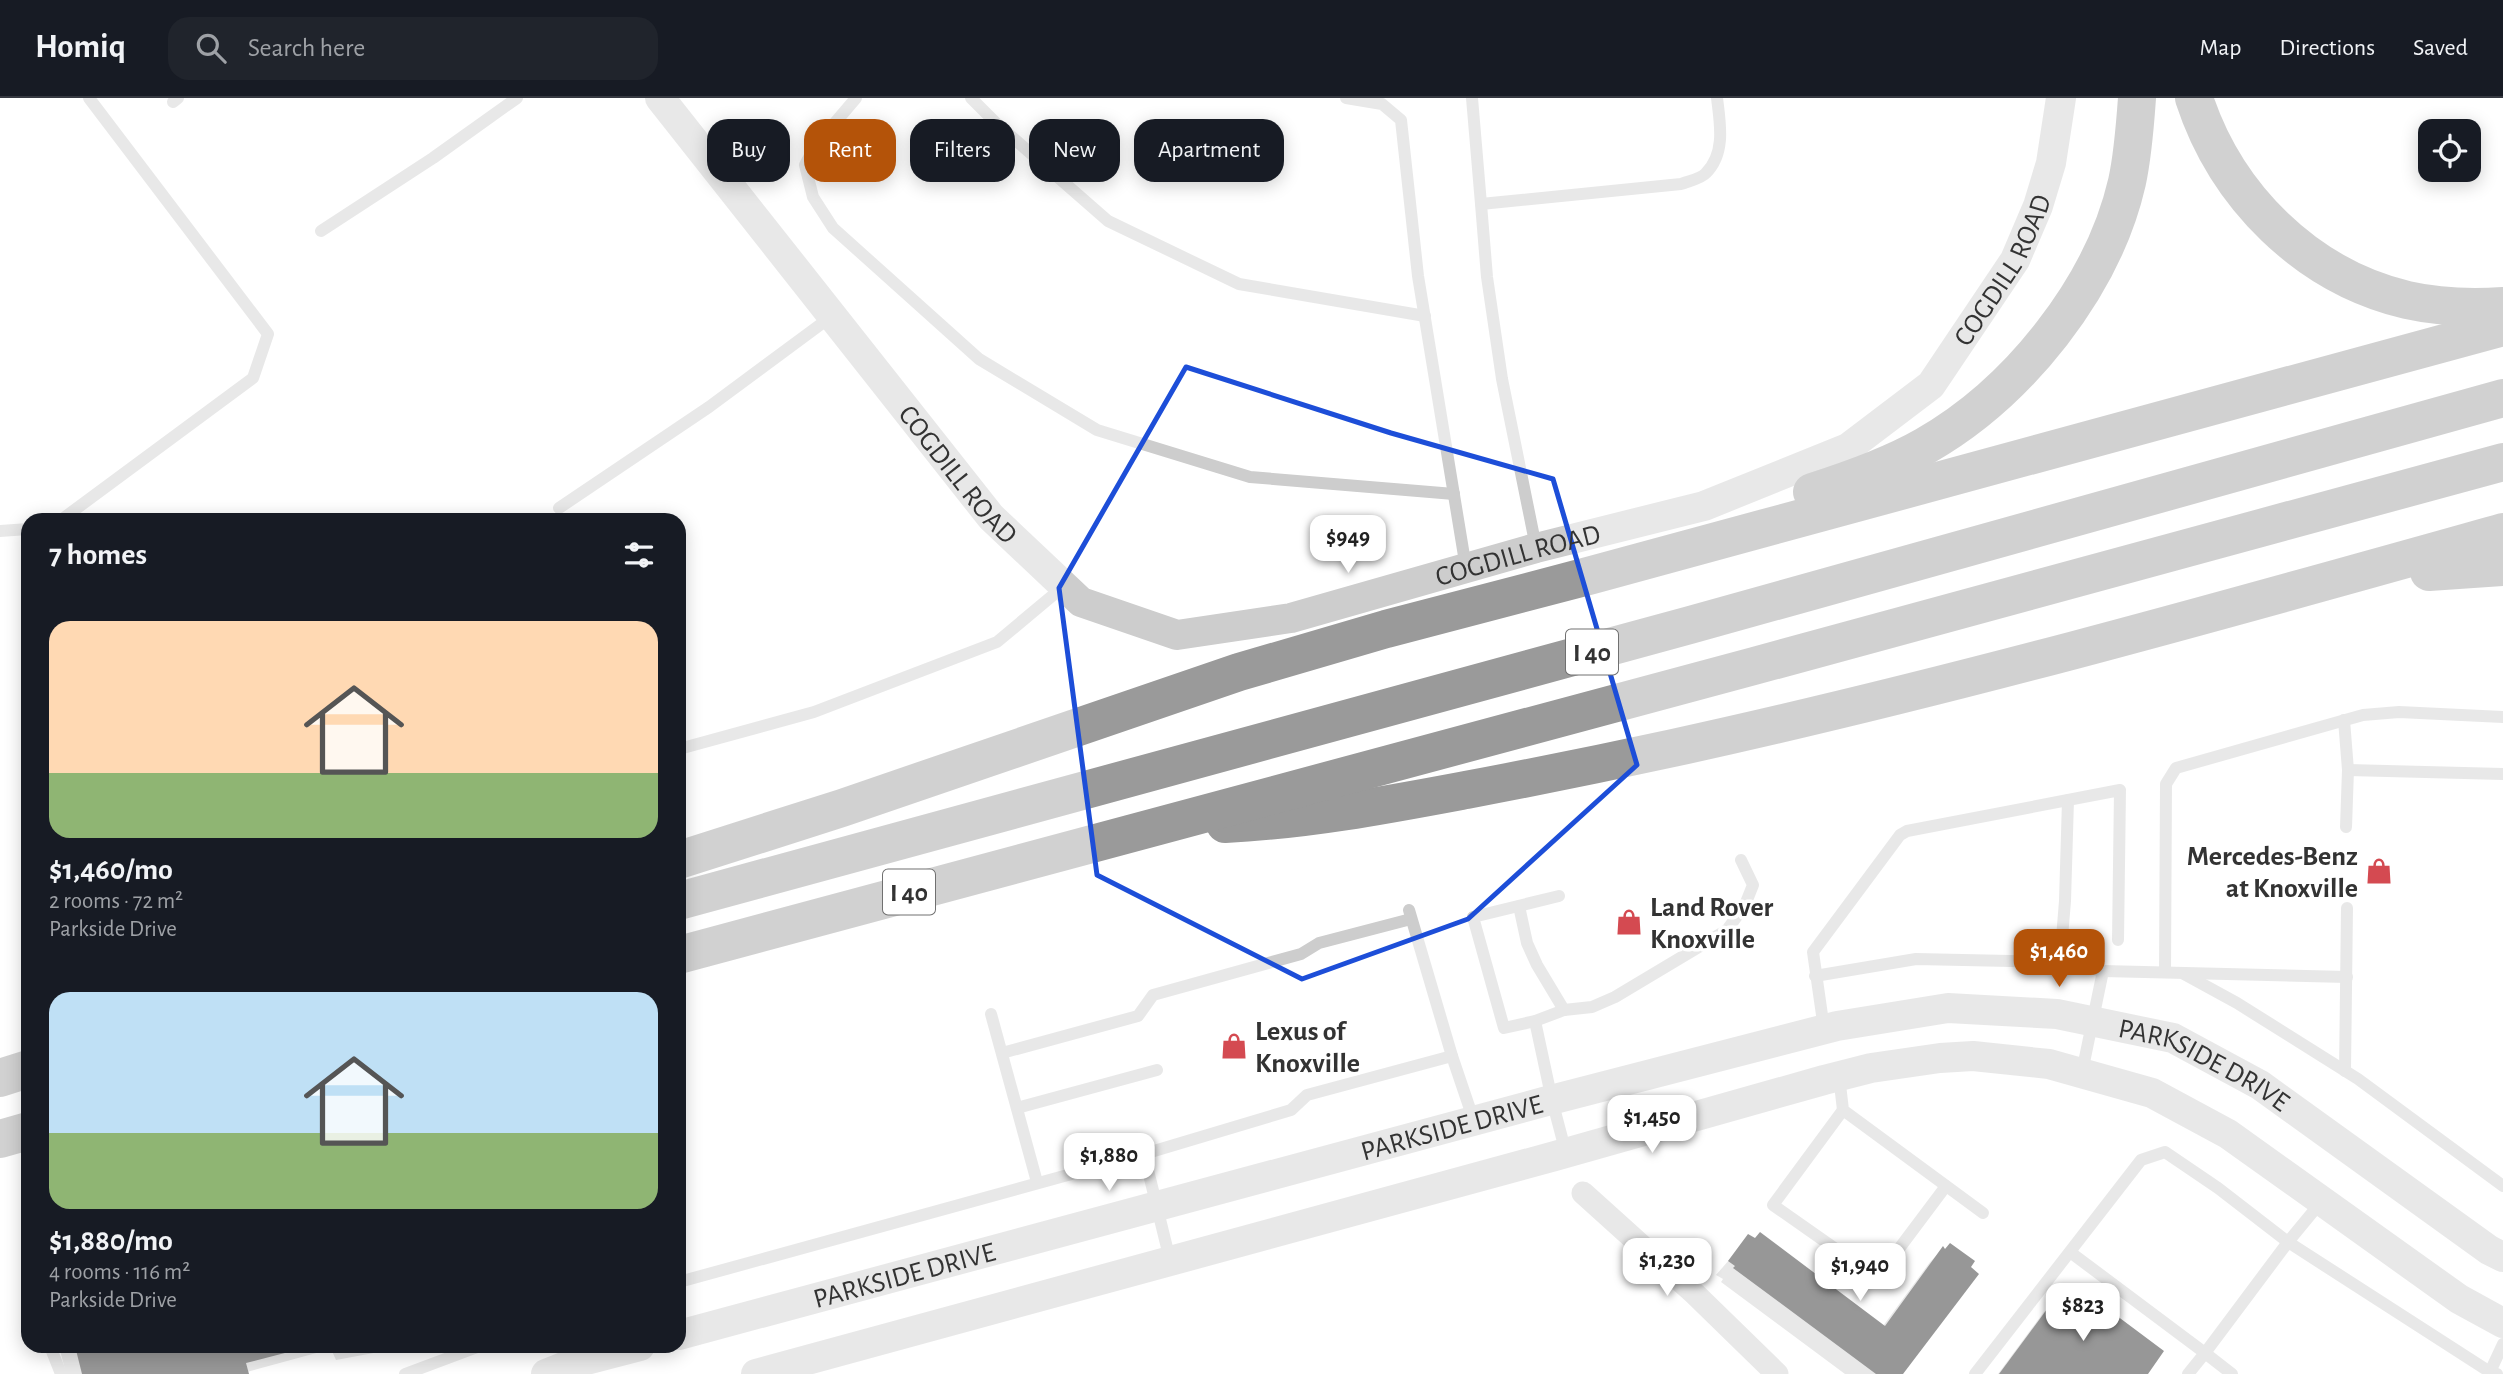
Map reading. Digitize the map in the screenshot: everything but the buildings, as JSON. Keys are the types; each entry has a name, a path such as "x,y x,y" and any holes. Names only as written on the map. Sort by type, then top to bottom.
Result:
{"highway":[{"path":"686,858 855,804 1461,598 1833,485 1923,447 1954,427 2023,367 2045,341 2093,271 2110,233 2127,182 2134,142 2137,98"},
{"path":"2194,98 2215,146 2242,190 2277,230 2321,265 2372,289 2406,300 2451,306 2503,306"},
{"path":"1239,672 1386,629 2503,327"},
{"name":"I 40","path":"686,899 1690,625 2503,398"},
{"name":"I 40","path":"686,953 2503,462"},
{"path":"1139,830 1280,821 1353,812 1601,764 1940,685 2503,532"},
{"path":"2323,583 2503,567"},
{"path":"0,1078 21,1072"},
{"path":"0,1139 21,1133"}],"street":[{"name":"COGDILL ROAD","path":"660,98 991,517 1081,602 1177,635 1292,618 1536,548 1704,506 1848,448 1931,385 2007,272 2038,206 2051,163 2061,98"},
{"name":"PARKSIDE DRIVE","path":"686,1333 1824,1029 1948,1008 2057,1014 2173,1038 2260,1085 2489,1250 2503,1257"},
{"name":"PARKSIDE DRIVE","path":"756,1374 1171,1262 1839,1076 1913,1062 1973,1056 2049,1064 2152,1093 2228,1135 2459,1299 2502,1326"},
{"path":"1583,1193 1695,1294 1777,1374"},
{"path":"564,1367 615,1353"}],"lane":[{"path":"70,513 253,378 268,334 89,98"},
{"path":"321,231 433,158 517,98"},
{"path":"856,98 816,145 805,165 813,197 833,228 979,359 1097,430 1251,477 1454,494"},
{"path":"971,98 1108,221 1239,284 1425,316"},
{"path":"1346,98 1382,104 1401,120 1418,276 1466,568"},
{"path":"1472,98 1487,277 1502,379 1536,548"},
{"path":"1481,204 1681,184 1706,174 1719,153 1717,98"},
{"path":"559,508 709,407 832,316"},
{"path":"0,531 21,530"},
{"path":"686,747 814,712 997,642 1064,586"},
{"path":"2165,972 2166,784 2176,768 2362,715 2399,712 2503,717"},
{"path":"2344,720 2348,770 2346,827"},
{"path":"2348,770 2503,774"},
{"path":"1824,1029 1813,952 1900,835 1907,831 2120,790 2118,940"},
{"path":"2060,962 2068,800"},
{"path":"1559,896 1473,917 1504,1028 1535,1021 1564,1010 1592,1007 1615,997 1727,930 1745,905 1752,885 1741,860"},
{"path":"1519,906 1527,943 1564,1010"},
{"path":"2345,1070 2347,908"},
{"path":"1002,1053 1138,1016 1153,995 1301,954 1320,943 1410,915 1474,1121"},
{"path":"1815,976 1916,959 2060,962 2103,971 2347,977"},
{"path":"2082,1072 2103,971"},
{"path":"2180,972 2237,1003 2345,1070 2503,1186"},
{"path":"992,1014 1037,1182"},
{"path":"1535,1021 1566,1153"},
{"path":"686,1280 1144,1154 1291,1110 1307,1095 1452,1056"},
{"path":"1017,1108 1157,1070"},
{"path":"1839,1076 1843,1110 1773,1205 1877,1278 1946,1185"},
{"path":"1843,1110 1983,1213"},
{"path":"1975,1374 2141,1160 2165,1152 2218,1188 2288,1242 2492,1373 2502,1326"},
{"path":"1144,1154 1171,1262"},
{"path":"2188,1374 2322,1201"},
{"path":"2070,1252 2232,1374"},
{"path":"53,1353 61,1374"},
{"path":"405,1374 461,1353"}],"highlighted area":[{"path":"1186,367 1391,433 1553,479 1637,765 1468,919 1302,979 1097,875 1059,588"}],"place":[{"name":"Mercedes-Benz at Knoxville","path":"2379,871"},
{"name":"Land Rover Knoxville","path":"1629,922"},
{"name":"Lexus of Knoxville","path":"1234,1046"}]}
